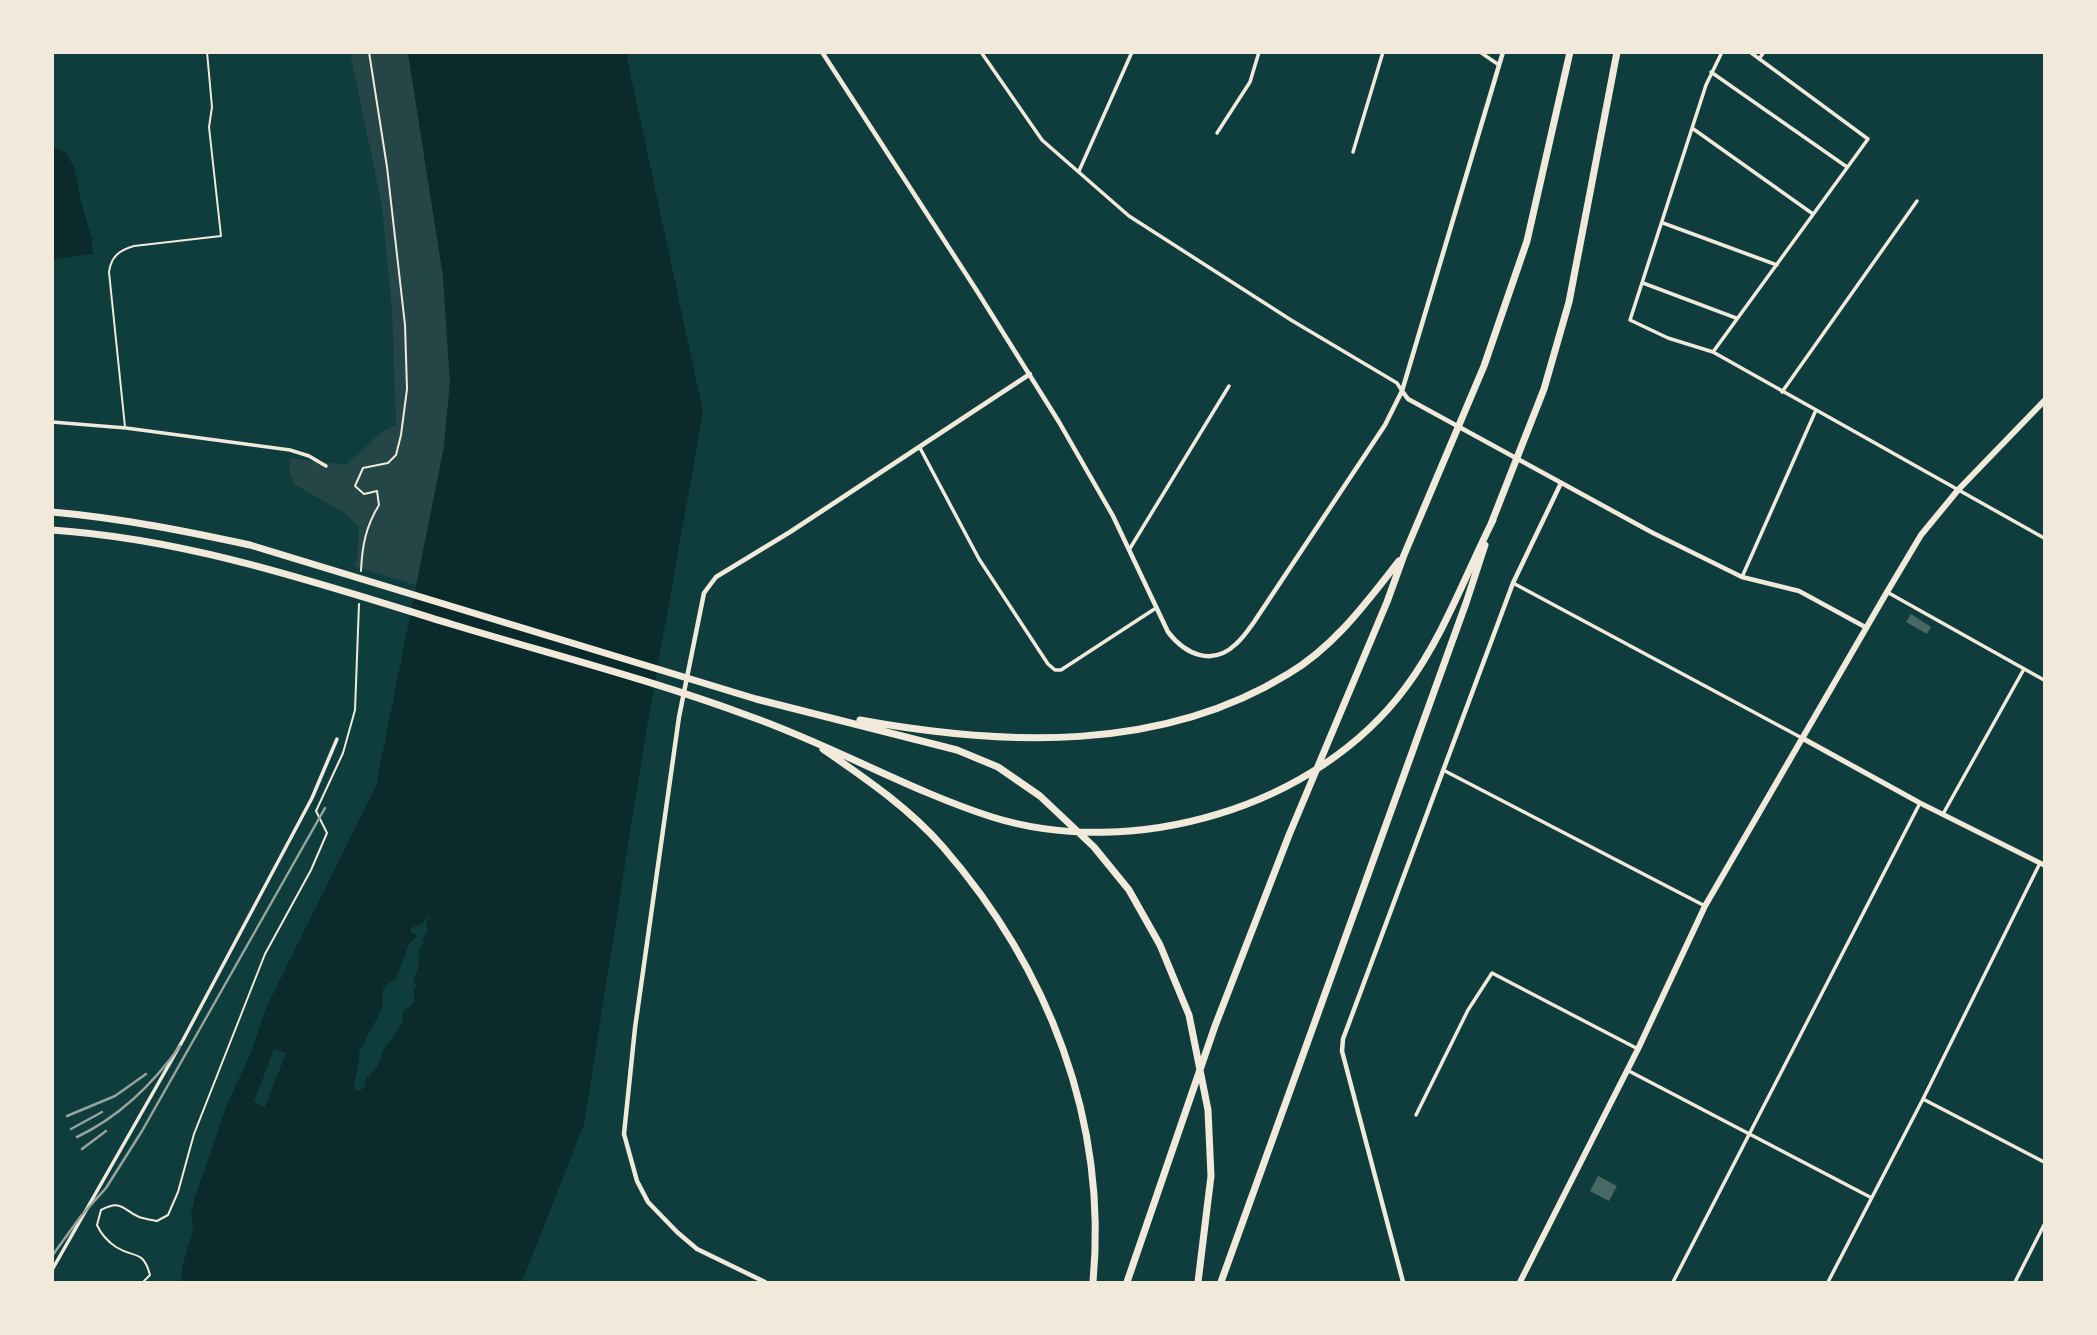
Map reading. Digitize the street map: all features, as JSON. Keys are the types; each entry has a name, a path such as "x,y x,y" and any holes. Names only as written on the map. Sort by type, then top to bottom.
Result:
{"highway":[{"path":"1127,1283 1214,1026 1317,765 1387,602 1505,311 1527,241 1570,52"},
{"path":"1221,1283 1466,603 1493,520 1544,389 1569,302 1617,52"},
{"path":"52,512 98,516 250,545 756,699 957,750 998,766 1040,796 1094,847 1129,890 1160,945 1189,1015 1208,1110 1211,1176 1198,1283"},
{"path":"52,530 90,533 248,563 751,716 995,818 1074,831 1116,831 1160,828 1239,808 1273,793 1324,764 1352,743 1381,716 1405,688 1432,646 1493,520"},
{"path":"798,709 927,731 968,736 1034,738 1089,737 1194,718 1241,699 1290,674 1336,636 1404,555"},
{"path":"805,737 901,807 942,845 986,902 1016,948 1046,1003 1082,1109 1091,1166 1094,1218 1093,1283"}],"main road":[{"path":"1521,1282 1638,1049 1705,906 1887,592 1921,535 1958,490 2044,403"},
{"path":"1802,738 1920,803 2043,864"}],"street":[{"path":"822,52 1030,374 1113,516 1168,632 1180,647 1193,655 1215,655 1236,645 1378,436 1402,391 1503,52"},
{"path":"981,52 1042,140 1129,216 1291,320 1397,383 1408,399 1653,533 1742,577 1799,591 1867,628"},
{"path":"1079,171 1132,52"},
{"path":"1217,133 1250,82 1259,52"},
{"path":"1353,152 1383,52"},
{"path":"1480,52 1499,65"},
{"path":"1722,52 1692,128 1630,320 1668,338 1713,352 2045,538"},
{"path":"1713,352 1868,139 1750,52"},
{"path":"1759,59 1764,52"},
{"path":"1712,72 1847,167"},
{"path":"1692,128 1813,214"},
{"path":"1782,392 1917,201"},
{"path":"1663,223 1777,265"},
{"path":"1643,283 1737,318"},
{"path":"765,1283 697,1249 657,1212 648,1202 637,1181 624,1134 635,1028 680,717 704,593 716,577 920,448 1030,374"},
{"path":"1129,550 1229,386"},
{"path":"1742,577 1816,410"},
{"path":"52,422 290,450 309,456 326,466"},
{"path":"920,448 979,559 1048,664 1055,670 1061,670 1156,608"},
{"path":"1403,1283 1342,1051 1343,1039 1513,583 1561,483"},
{"path":"1513,583 1802,738"},
{"path":"1887,592 2045,680"},
{"path":"1943,814 2024,669"},
{"path":"52,1270 188,1030 312,798 337,739"},
{"path":"1445,771 1705,906"},
{"path":"1673,1283 1920,803"},
{"path":"1828,1283 2043,864"},
{"path":"1416,1115 1468,1010 1492,973 1638,1049"},
{"path":"1627,1070 1871,1198"},
{"path":"1923,1099 2045,1162"},
{"path":"2015,1283 2045,1224"}],"lane":[{"path":"125,429 109,272 112,260 122,249 134,246 221,236 209,127 212,107 207,52"}],"path":[{"path":"361,579 362,552 369,522 379,505 377,491 364,494 355,486 362,468 388,463 396,456 407,389 404,312 387,167 369,52"},
{"path":"144,1283 150,1275 146,1262 138,1254 118,1248 102,1235 97,1225 102,1210 111,1205 125,1207 137,1217 157,1221 168,1215 173,1204 194,1133 265,954 311,870 327,833 316,811 343,753 355,710 360,593"}],"shaded area":[{"path":"350,53 408,53 443,276 450,382 444,447 416,585 354,566 359,527 346,514 294,484 289,469 290,458 346,465 380,433 396,425 392,311 382,205"},
{"path":"408,53 626,53 703,412 645,738 584,1124 522,1282 181,1282 182,1268 193,1230 191,1214 195,1197 227,1105 252,1050 266,1008 376,786 444,447 450,382 443,276","holes":["430,913 413,982 417,985 414,990 414,1003 403,1011 403,1022 382,1052 381,1060 366,1079 365,1086 361,1090 355,1090 359,1052 382,1009 383,989 396,979 409,944 418,935 411,933 411,928 422,924","274,1049 286,1053 265,1107 254,1102"]},
{"path":"52,147 65,152 74,167 92,239 93,254 53,259"}],"building":[{"path":"1911,614 1931,627 1927,634 1906,622"},
{"path":"1598,1176 1617,1186 1609,1201 1590,1191"}],"railway":[{"path":"52,1256 81,1216 106,1188 142,1131 325,808"},
{"path":"77,1137 107,1120 134,1098 180,1046"},
{"path":"67,1116 115,1096 146,1074"},
{"path":"71,1129 102,1112"},
{"path":"82,1149 106,1131"}]}
